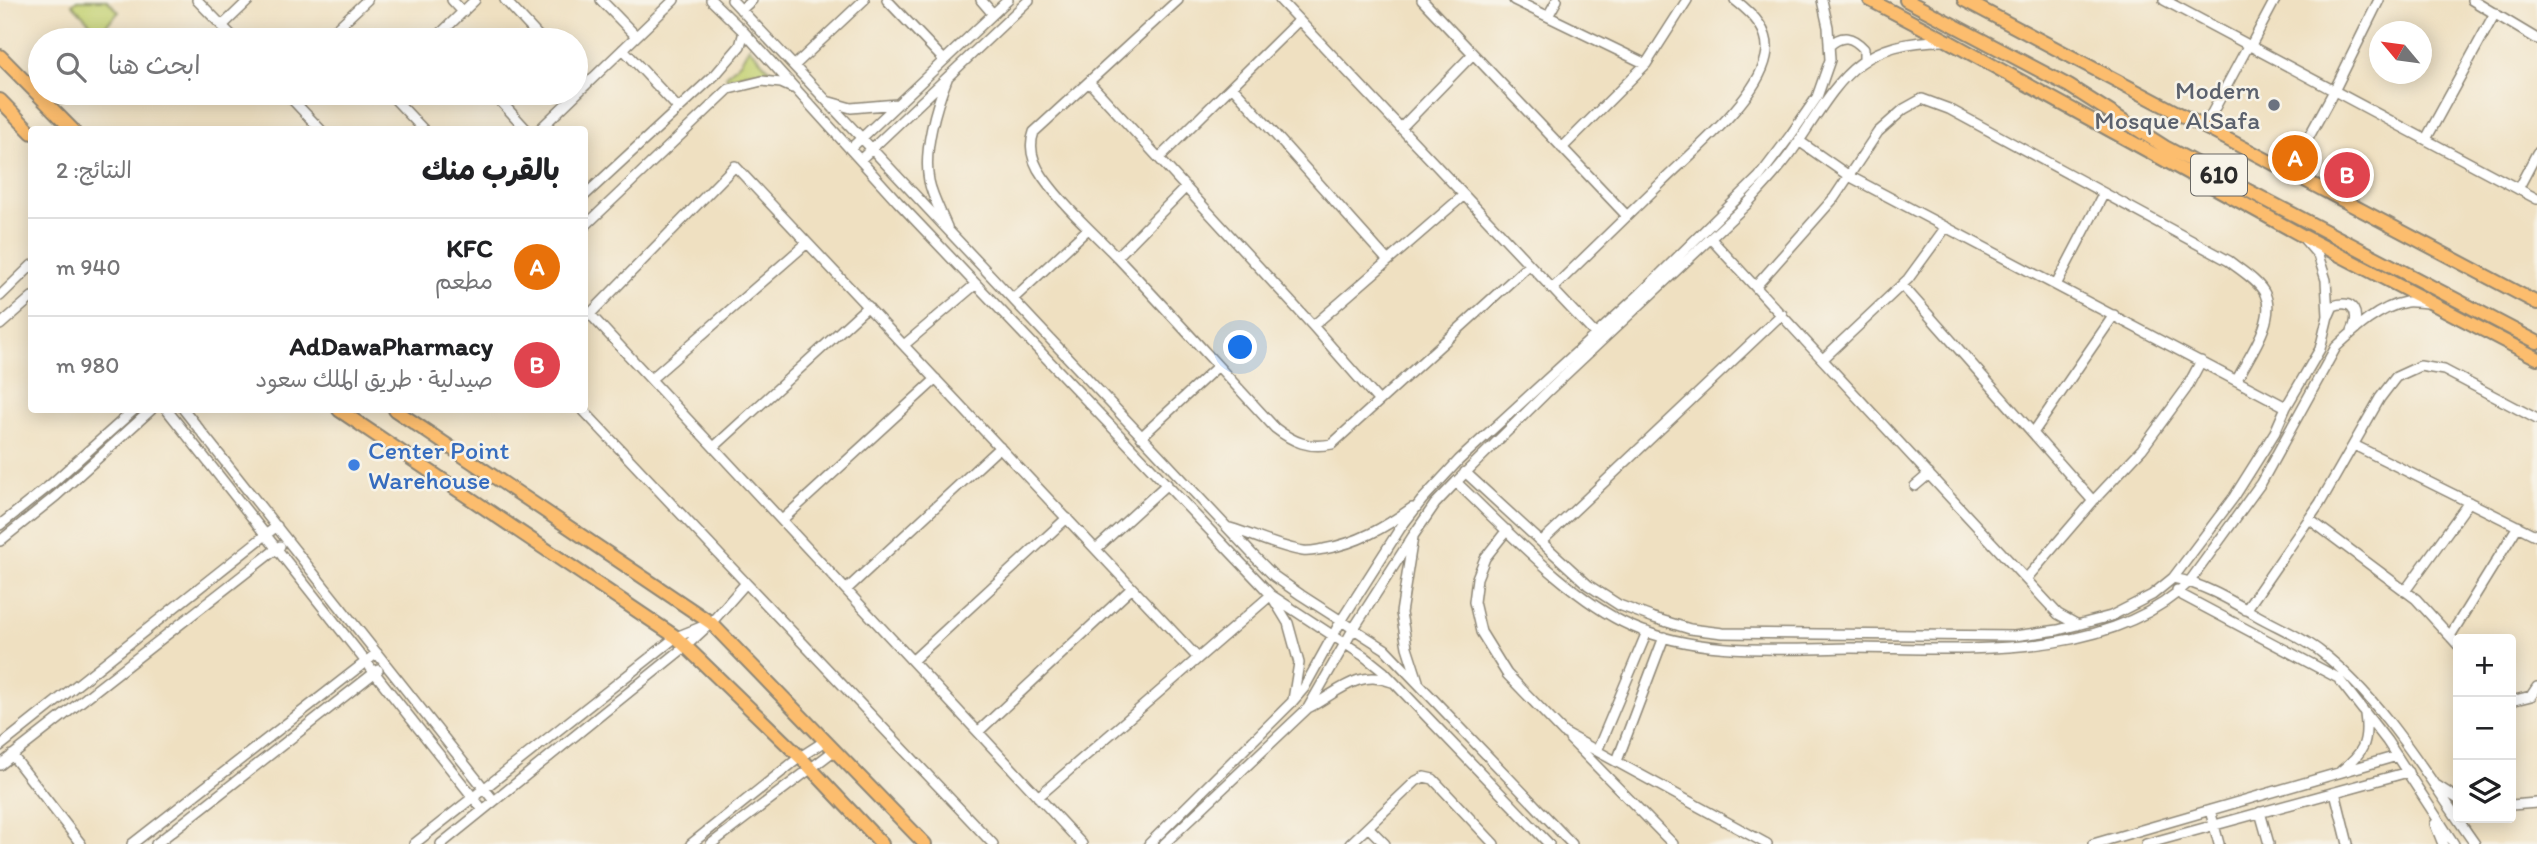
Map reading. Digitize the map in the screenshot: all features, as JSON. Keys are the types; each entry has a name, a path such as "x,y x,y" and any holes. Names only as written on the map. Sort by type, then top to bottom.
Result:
{"main road":[{"path":"1870,0 2301,235 2537,358"},
{"name":"610","path":"1906,0 2069,86 2165,146 2537,342"},
{"name":"610","path":"1964,0 2537,303"},
{"path":"0,56 28,84"},
{"path":"0,100 28,130"},
{"path":"48,105 69,126"},
{"path":"343,413 676,637 800,757 882,844"},
{"path":"399,413 711,623 925,844"}],"street":[{"path":"197,0 222,26 249,0"},
{"path":"337,28 367,0"},
{"path":"452,0 463,12"},
{"path":"448,28 475,0"},
{"path":"505,0 531,28"},
{"path":"601,0 636,36"},
{"path":"588,83 674,0"},
{"path":"711,0 1271,595 1288,623 1299,663 1292,702"},
{"path":"732,0 1141,437 1275,576 1384,649 1572,844"},
{"path":"741,10 752,0"},
{"path":"794,66 864,0"},
{"path":"887,0 944,60"},
{"path":"981,0 993,14"},
{"path":"850,149 1008,0"},
{"path":"860,160 1029,0"},
{"path":"1178,0 1034,132 1030,144 1032,155 1042,175 1087,229 1117,257 1275,428 1290,439 1306,445 1317,447 1332,444 1529,265"},
{"path":"1280,0 1596,335"},
{"path":"1422,0 1627,216"},
{"path":"1514,0 1646,64"},
{"path":"1548,16 1557,0"},
{"path":"1562,148 1646,64 1687,0"},
{"path":"1552,289 1729,116 1756,81 1767,56 1765,31 1750,12 1735,0"},
{"path":"1149,844 1304,688 1341,621 1401,527 1422,500 1488,433 1596,335 1759,177 1817,97 1830,60 1828,27 1822,0"},
{"path":"2164,0 2537,199"},
{"path":"2204,128 2276,0"},
{"path":"2289,173 2379,0"},
{"path":"2472,0 2537,39"},
{"path":"2426,139 2495,13"},
{"path":"1159,158 1299,20"},
{"path":"588,192 731,58 740,46 744,32"},
{"path":"1829,46 1841,37 1856,40 1864,48 1864,59"},
{"path":"1308,708 1354,628 1413,536 1435,505 1465,472 1711,239 1778,171 1845,77 1864,59 1893,45 1948,41"},
{"path":"623,49 678,107"},
{"path":"1401,128 1473,54"},
{"path":"949,74 938,101 928,155 929,181 949,232"},
{"path":"588,223 729,89 762,80 781,83 797,90"},
{"path":"1089,82 1378,400"},
{"path":"1232,86 1388,261"},
{"path":"1756,286 1806,231 1849,176 1878,132 1904,109 1922,99 1949,108 2229,261 2251,278 2265,294 2267,310 2264,331 2237,380"},
{"path":"828,102 851,108 897,104"},
{"path":"297,105 317,126"},
{"path":"401,105 420,126"},
{"path":"504,105 523,126"},
{"path":"543,126 565,105"},
{"path":"1799,141 1849,176 2286,407"},
{"path":"2518,189 2537,153"},
{"path":"1082,844 590,314 735,166 1198,658"},
{"path":"1117,257 1186,187"},
{"path":"2056,285 2104,193"},
{"path":"1313,326 1464,195"},
{"path":"1823,359 1902,285 1946,227"},
{"path":"1013,299 1087,229"},
{"path":"2301,235 2318,254 2326,280 2328,316"},
{"path":"1711,239 2058,614 2078,625"},
{"path":"651,379 807,243"},
{"path":"0,296 28,269"},
{"path":"904,345 976,284"},
{"path":"1902,285 2093,501"},
{"path":"0,325 28,301"},
{"path":"1456,482 1599,609 1647,632 1664,637 1697,645 1760,649 2023,648 2113,627 2163,604 2178,593 2190,581 2261,483 2336,347 2351,332 2382,311 2406,302 2432,304"},
{"path":"1465,472 1588,585 1619,605 1690,629 1723,633 2014,636 2078,625 2110,616 2151,594 2173,578 2234,497 2275,432 2286,407 2320,349 2333,306 2341,303 2355,311 2357,320 2351,332"},
{"path":"714,447 868,306"},
{"path":"1541,542 1782,314"},
{"path":"2033,433 2114,315"},
{"path":"2026,579 2142,449 2186,389 2201,361"},
{"path":"1141,437 1218,366"},
{"path":"2246,610 2309,519 2380,398 2396,377 2420,366 2444,370 2537,419"},
{"path":"782,520 936,379"},
{"path":"0,525 49,486 131,413"},
{"path":"0,541 56,496 148,413"},
{"path":"169,413 483,810"},
{"path":"186,413 494,801"},
{"path":"586,413 993,844"},
{"path":"2354,445 2537,536"},
{"path":"846,590 1000,447"},
{"path":"1915,486 1929,474"},
{"path":"1096,549 1167,484"},
{"path":"1226,526 1305,552 1360,540 1384,528 1422,500"},
{"path":"2405,591 2469,502"},
{"path":"912,661 1067,518"},
{"path":"2309,519 2416,599 2453,639"},
{"path":"0,746 277,526"},
{"path":"2451,636 2518,526"},
{"path":"1507,530 1485,558 1477,578 1474,602 1481,632 1507,674 1673,844"},
{"path":"1413,536 1401,613 1407,647 1420,686"},
{"path":"0,763 287,540"},
{"path":"2173,578 2190,581 2320,651 2364,691 2475,844"},
{"path":"2173,578 2178,593 2338,678 2408,772 2429,810 2443,844"},
{"path":"440,844 686,646 711,623 746,583"},
{"path":"978,732 1132,588"},
{"path":"1271,595 1346,643 1395,683 1549,844"},
{"path":"1038,797 1271,595"},
{"path":"414,844 676,637 711,623"},
{"path":"1598,768 1600,752 1647,632"},
{"path":"1617,761 1664,637"},
{"path":"132,844 377,653"},
{"path":"156,844 386,664"},
{"path":"1164,844 1308,708 1355,680 1376,677 1395,683"},
{"path":"2516,700 2531,696 2537,687"},
{"path":"2339,773 2362,752 2367,732 2365,712"},
{"path":"1564,733 1767,844"},
{"path":"691,844 800,757 830,746"},
{"path":"711,844 811,769 830,746"},
{"path":"12,755 81,844"},
{"path":"2099,843 2397,756"},
{"path":"2146,844 2408,772"},
{"path":"1350,844 1416,781 1424,777 1433,779 1494,844"},
{"path":"2432,783 2453,796"},
{"path":"2335,792 2348,844"},
{"path":"2516,805 2537,803"},
{"path":"2210,810 2219,844"},
{"path":"2429,810 2454,844"},
{"path":"2260,812 2269,844"},
{"path":"1368,827 1385,844"}],"green space":[{"path":"77,0 107,0 119,12 103,28 95,28 72,4"},
{"path":"749,47 771,71 753,71 728,79 726,76 741,61"}],"place":[{"name":"Modern Mosque AlSafa","path":"2274,105"},
{"name":"KFC","path":"2295,158"},
{"name":"AdDawaPharmacy","path":"2347,175"},
{"name":"Center Point Warehouse","path":"354,465"}]}
